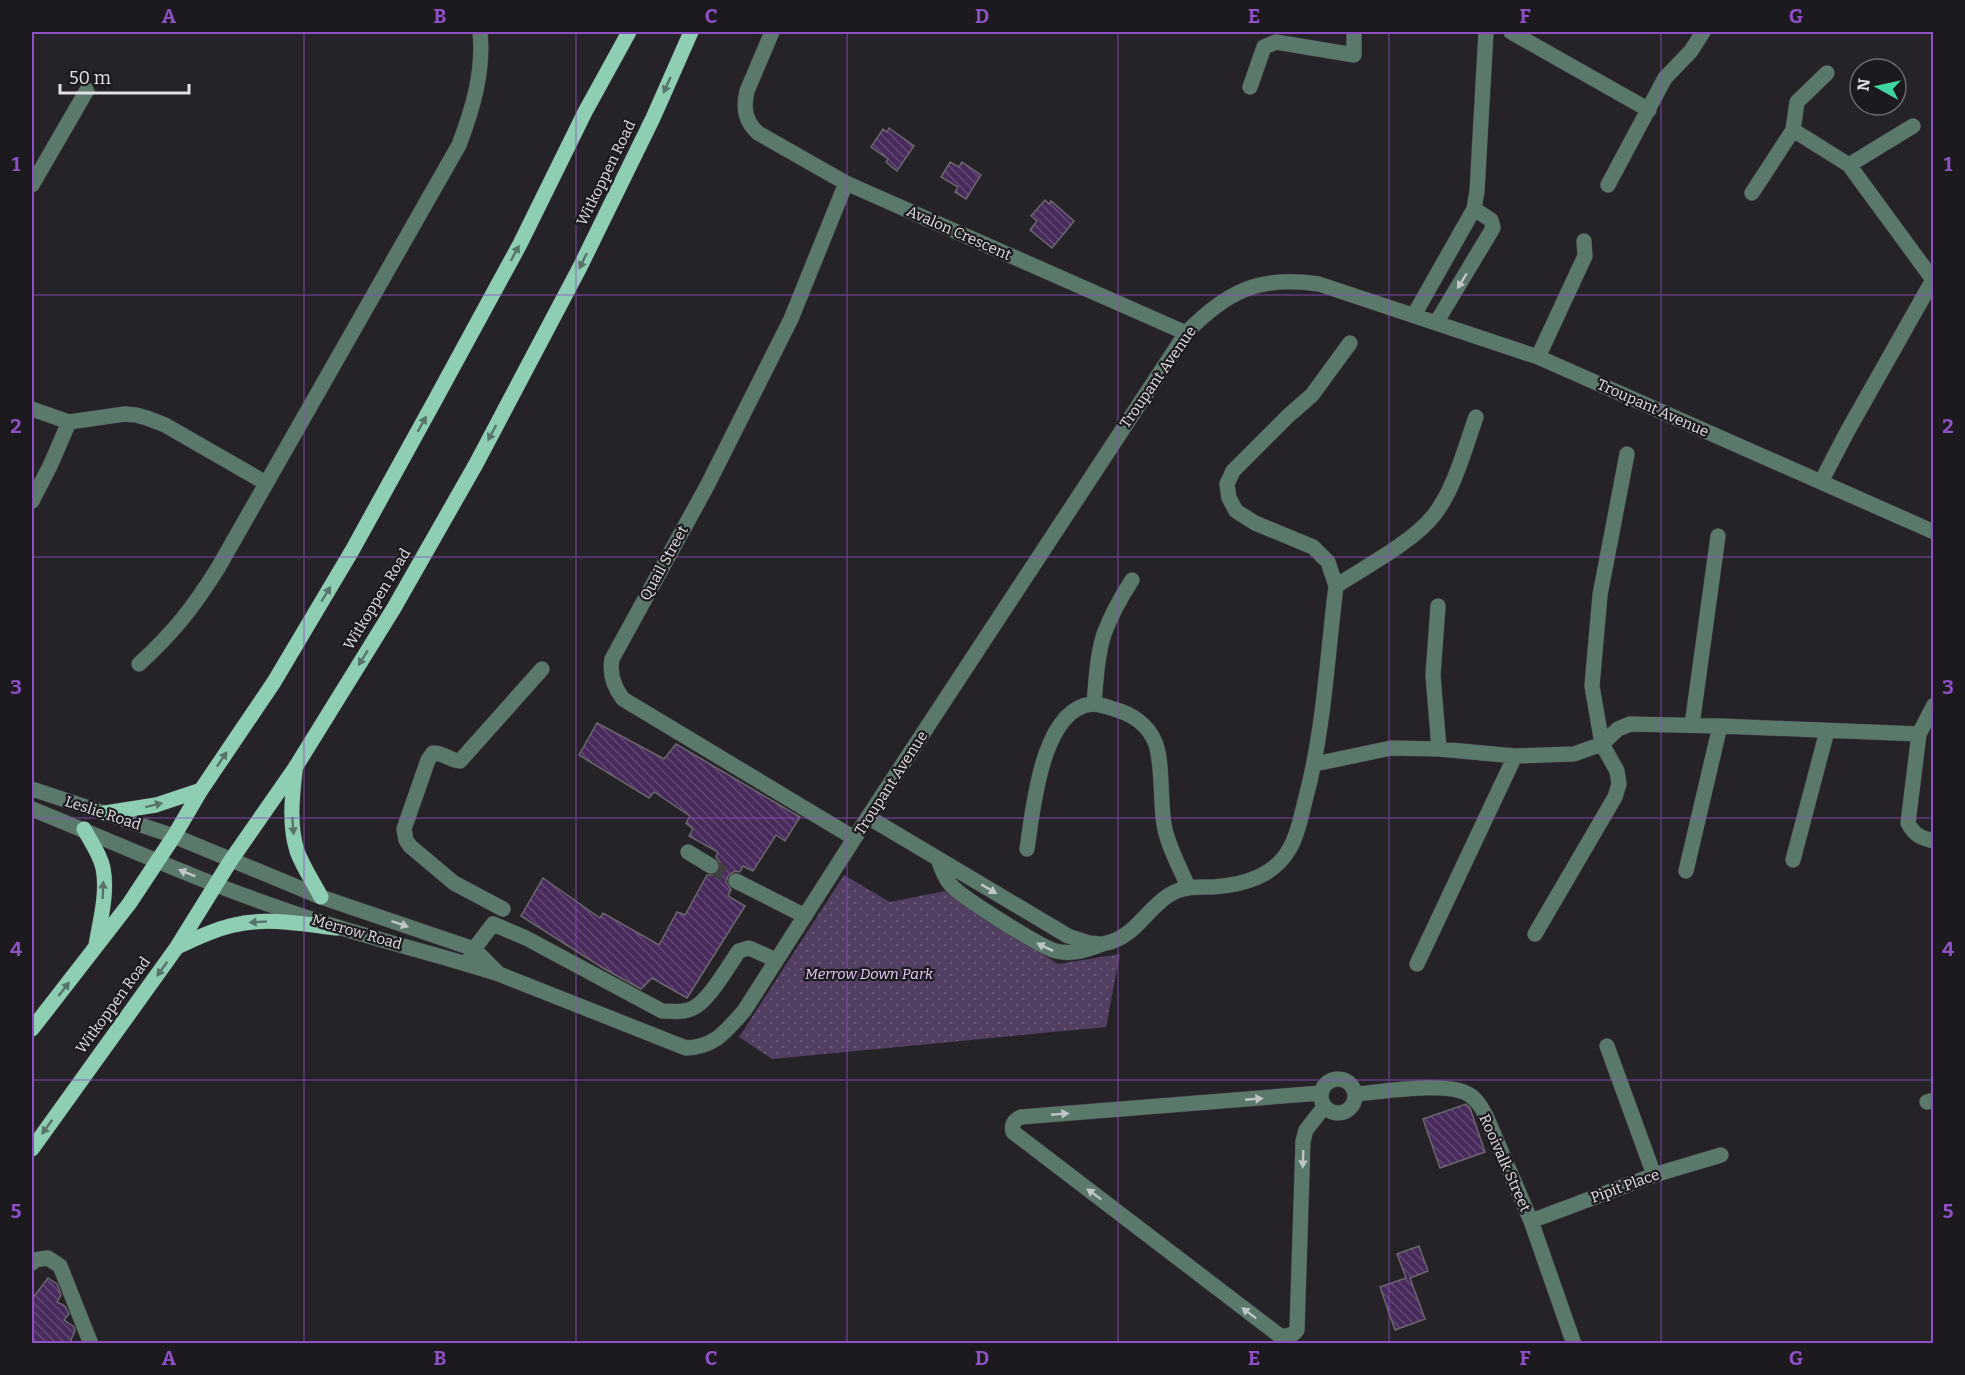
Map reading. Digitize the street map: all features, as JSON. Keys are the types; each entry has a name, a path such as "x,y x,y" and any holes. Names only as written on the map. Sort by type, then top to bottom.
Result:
{"main road":[{"path":"32,1029 96,948 158,862 201,790 274,682 353,549 520,244 585,112 629,32"},
{"name":"Witkoppen Road","path":"32,1149 177,947 231,860 295,768 394,608 476,464 580,267 653,118 691,32"},
{"path":"295,768 292,795 294,839 301,861 321,897"},
{"path":"105,813 156,805 201,790"},
{"path":"84,830 97,851 104,875 104,896 96,948"},
{"path":"177,947 243,923 277,921 337,928"}],"street":[{"path":"139,664 184,619 203,592 459,145 472,109 479,77 482,44 480,32"},
{"name":"Avalon Crescent","path":"772,32 747,92 745,114 748,122 759,133 846,183 1185,333"},
{"path":"1250,87 1264,47 1276,42 1354,55 1354,32"},
{"path":"1414,315 1474,209 1486,32"},
{"path":"1511,32 1648,111"},
{"path":"1608,185 1665,78 1692,51 1703,32"},
{"path":"1752,193 1793,130 1797,102 1827,73"},
{"path":"32,185 87,90"},
{"path":"1849,165 1913,126"},
{"path":"1793,130 1849,165 1933,279 1821,482"},
{"name":"Quail Street","path":"846,183 790,319 706,486 612,659 610,667 615,686 623,699 854,838"},
{"path":"1436,323 1493,228 1491,220 1474,209"},
{"path":"1538,357 1586,256 1584,241"},
{"name":"Troupant Avenue","path":"686,1048 697,1048 716,1040 744,1011 854,838 1185,333 1206,312 1241,290 1258,284 1302,281 1319,284 1538,357 1934,532"},
{"path":"938,859 950,885 962,896 1038,943 1055,951 1071,953 1084,951 1121,937 1175,891 1188,887 1241,883 1260,877 1277,866 1289,850 1296,835 1315,764 1336,586 1328,562 1312,547 1255,523 1236,511 1229,498 1227,484 1233,471 1312,394 1350,343"},
{"path":"32,409 69,422 125,414 147,418 165,425 266,483"},
{"path":"1336,586 1416,534 1435,515 1448,491 1476,417"},
{"path":"32,501 69,422"},
{"path":"1535,934 1615,797 1619,784 1617,771 1602,744 1592,686 1606,555 1627,454"},
{"path":"1692,725 1718,536"},
{"path":"1094,704 1097,667 1104,635 1115,608 1132,580"},
{"path":"1438,606 1433,675 1439,749"},
{"path":"503,909 454,882 410,846 404,829 428,760 433,753 438,752 454,761 460,761 542,669"},
{"path":"1027,849 1043,758 1051,740 1072,714 1085,706 1094,704 1134,717 1144,725 1155,741 1159,755 1160,795 1164,826 1188,887"},
{"path":"1934,705 1919,734 1908,823 1921,838 1934,841"},
{"path":"1315,764 1383,749 1439,749 1515,756 1575,754 1602,744 1626,724 1919,734"},
{"path":"1686,871 1720,726"},
{"path":"1793,860 1827,731"},
{"path":"1417,964 1515,756"},
{"name":"Leslie Road","path":"32,789 174,836 231,860"},
{"name":"Leslie Road","path":"32,809 217,885"},
{"path":"868,817 1068,936 1089,943 1101,944"},
{"path":"688,852 711,866"},
{"name":"Merrow Road","path":"231,860 321,897 474,949 499,974"},
{"path":"736,881 804,916"},
{"name":"Merrow Road","path":"217,885 337,928 499,974 686,1048"},
{"path":"468,964 474,949 493,924 526,938 662,1011 683,1011 703,1001 741,950 749,948 776,960"},
{"path":"651,1035 662,1011"},
{"path":"1607,1046 1654,1175"},
{"path":"1323,1100 1021,1117 1013,1123 1012,1128 1013,1132 1280,1336 1285,1336 1297,1330 1303,1141 1306,1130 1323,1100 1325,1084 1339,1078 1352,1085 1355,1095 1352,1107 1344,1112 1331,1112 1323,1100"},
{"name":"Rooivalk Street","path":"1355,1095 1446,1087 1467,1093 1476,1100 1486,1116 1531,1221 1571,1342"},
{"name":"Pipit Place","path":"1531,1221 1654,1175 1721,1155"},
{"path":"32,1263 34,1260 48,1258 60,1266 91,1344"}],"green space":[{"name":"Merrow Down Park","path":"844,875 890,902 945,891 1058,964 1120,954 1106,1027 772,1059 739,1037"}],"building":[{"path":"889,128 914,146 897,171 886,162 888,159 871,147 883,129 887,132"},
{"path":"950,162 959,167 962,162 981,175 966,199 955,192 958,187 941,177"},
{"path":"1045,200 1049,204 1051,201 1074,221 1052,248 1030,230 1037,221 1031,216"},
{"path":"597,723 664,759 676,744 800,817 785,841 776,835 753,871 743,866 740,872 735,871 728,876 726,882 731,890 728,896 745,906 687,998 652,978 641,989 603,968 521,916 543,878 600,918 603,913 659,945 677,912 685,915 707,875 715,875 720,871 720,862 716,857 718,852 689,836 693,829 686,823 690,816 654,792 649,798 579,755"},
{"path":"1466,1104 1470,1108 1485,1152 1440,1168 1423,1119"},
{"path":"1419,1246 1428,1271 1410,1278 1425,1319 1395,1330 1380,1287 1406,1278 1397,1254"},
{"path":"48,1278 57,1284 61,1295 57,1302 65,1306 69,1314 64,1320 74,1327 75,1331 69,1344 32,1344 32,1299"}],"tunnel":[{"path":"711,866 736,881"}]}
